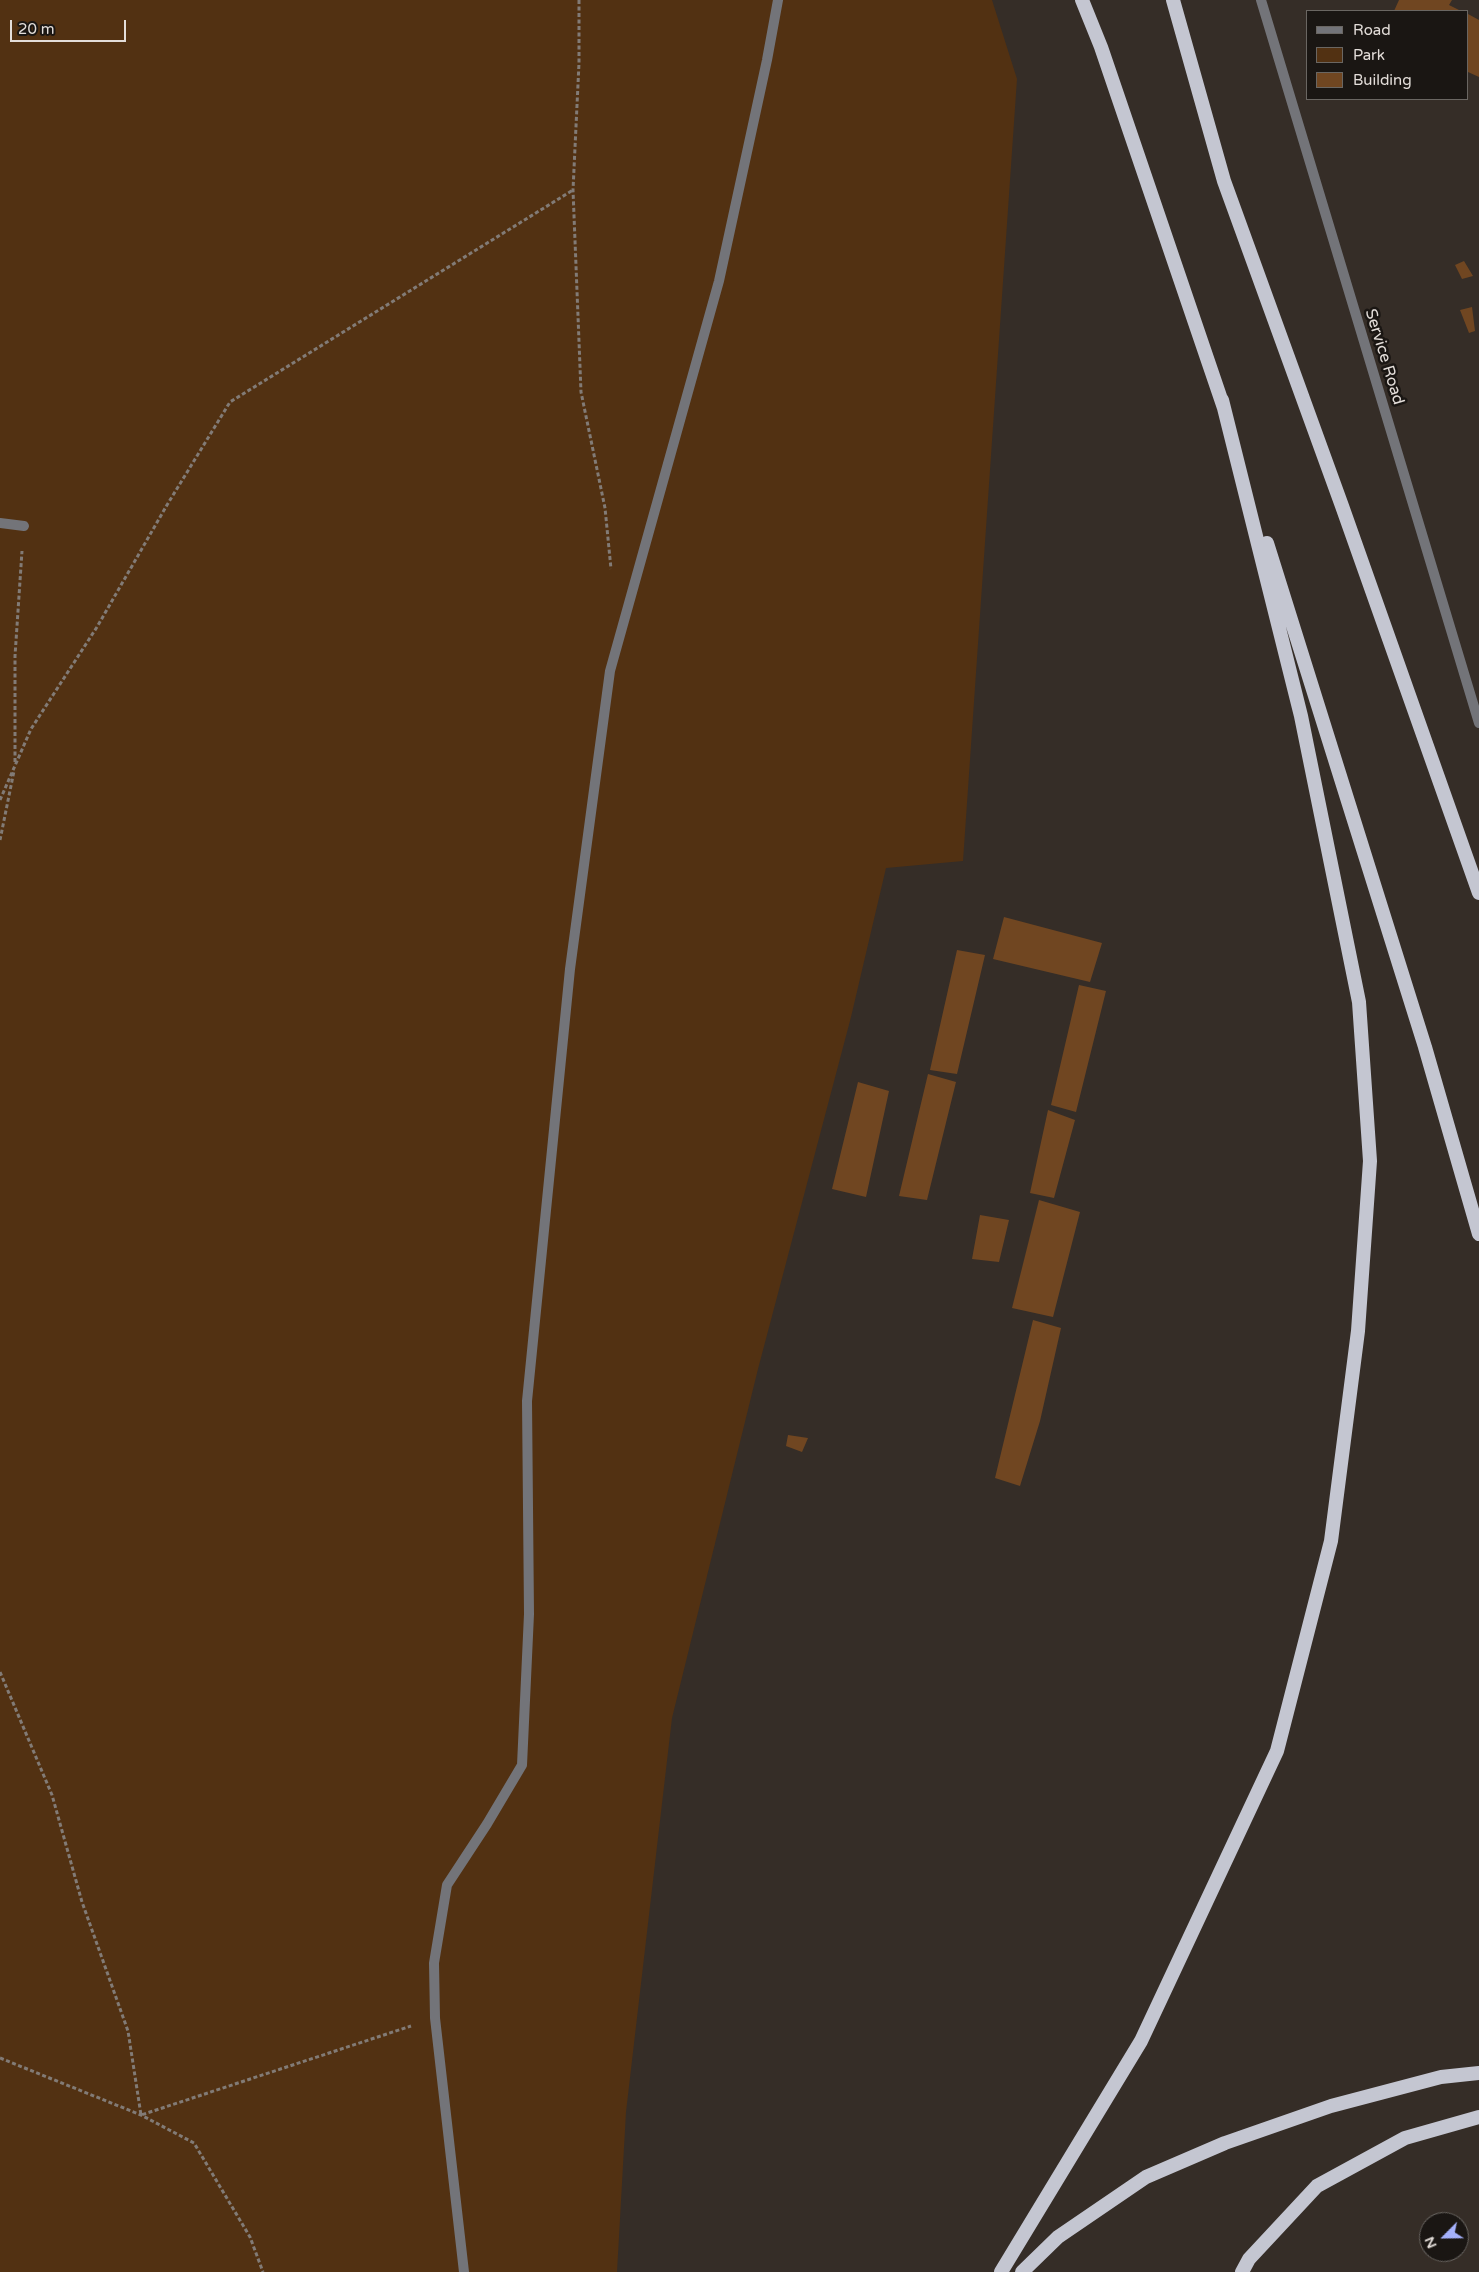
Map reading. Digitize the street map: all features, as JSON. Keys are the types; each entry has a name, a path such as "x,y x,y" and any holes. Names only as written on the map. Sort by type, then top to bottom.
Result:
{"highway":[{"path":"1082,0 1101,47 1222,400 1425,1047 1479,1234"},
{"path":"1173,0 1224,181 1342,506 1479,893"},
{"path":"1001,2272 1141,2041 1277,1751 1331,1541 1358,1331 1370,1161 1359,1002 1301,716 1222,400"},
{"path":"1022,2272 1058,2237 1146,2177 1224,2143 1331,2106 1441,2077 1479,2073"},
{"path":"1242,2272 1249,2259 1317,2186 1405,2138 1479,2117"}],"street":[{"path":"464,2272 435,2018 434,1963 447,1885 488,1824 522,1765 529,1614 527,1401 570,969 610,671 719,281 767,60 778,0"},
{"name":"Service Road","path":"1260,0 1479,723"},
{"path":"0,524 24,526"}],"path":[{"path":"580,0 573,190 581,392 605,508 612,576"},
{"path":"0,800 30,729 98,627 230,402 573,190"},
{"path":"0,840 15,764 15,656 24,526"},
{"path":"0,1672 52,1795 82,1902 128,2031 141,2115"},
{"path":"141,2115 435,2018"},
{"path":"0,2058 141,2115 194,2143 250,2237 263,2272"}],"green space":[{"path":"0,0 992,0 1017,79 963,861 886,868 851,1017 758,1369 672,1718 626,2112 617,2272 0,2272"}],"building":[{"path":"1399,0 1452,0 1449,5 1459,10 1394,10"},
{"path":"1469,15 1479,20 1479,77 1469,72"},
{"path":"1464,261 1473,276 1462,279 1455,265"},
{"path":"1472,307 1475,331 1469,333 1460,310"},
{"path":"1004,917 1102,943 1090,982 993,959"},
{"path":"957,950 985,955 957,1074 930,1070"},
{"path":"1079,985 1106,991 1076,1112 1051,1105"},
{"path":"928,1074 956,1082 927,1200 899,1196"},
{"path":"858,1082 889,1091 866,1197 832,1189"},
{"path":"1048,1110 1075,1120 1054,1198 1030,1193"},
{"path":"1039,1200 1080,1212 1053,1317 1012,1308"},
{"path":"980,1215 1009,1220 999,1262 972,1259"},
{"path":"1033,1320 1061,1328 1040,1421 1020,1486 995,1478"},
{"path":"788,1435 808,1438 802,1452 786,1446"}]}
